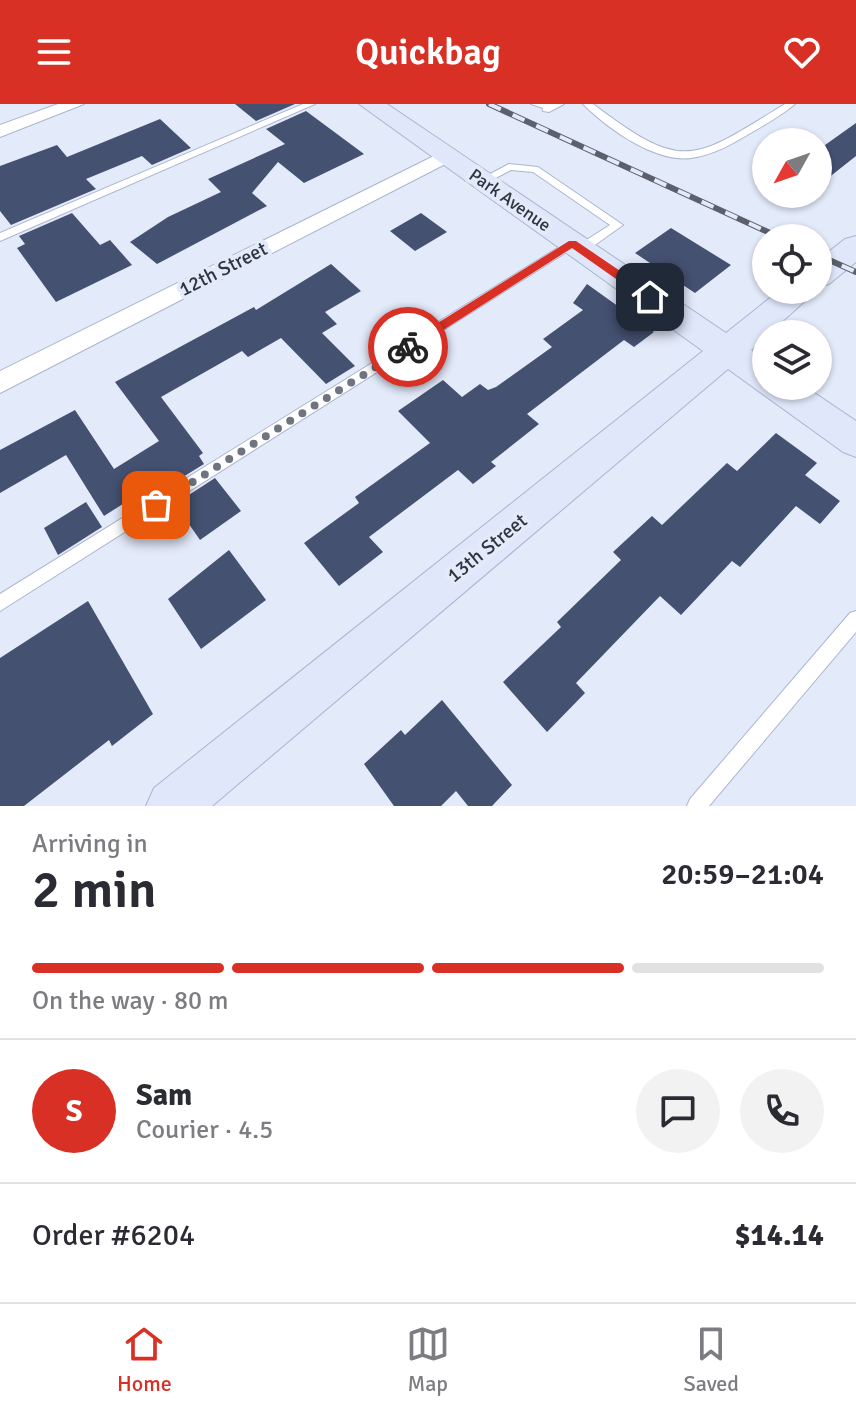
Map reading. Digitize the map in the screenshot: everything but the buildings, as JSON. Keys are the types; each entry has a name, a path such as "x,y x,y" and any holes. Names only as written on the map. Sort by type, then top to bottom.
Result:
{"street":[{"path":"0,131 75,104"},
{"name":"Park Avenue","path":"371,104 752,368"},
{"name":"12th Street","path":"0,383 446,156"},
{"path":"832,265 856,246"},
{"name":"13th Street","path":"172,806 784,304"},
{"path":"797,400 856,441"}],"lane":[{"path":"0,237 311,104"},
{"path":"587,104 650,148 672,156 696,157 791,104"},
{"path":"0,603 577,246 618,225 535,169 509,167 482,181"},
{"path":"697,806 856,619"}],"railway":[{"path":"489,104 752,225"},
{"path":"832,261 856,272"}],"way so far":[{"path":"156,505 408,347"}],"route":[{"path":"408,347 572,243 650,297"}]}
